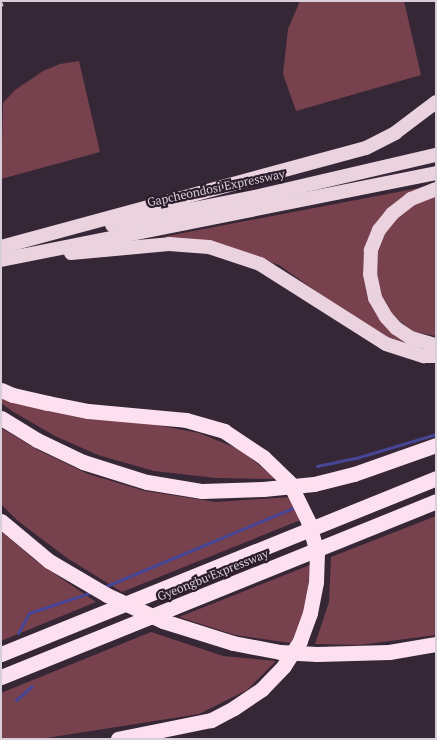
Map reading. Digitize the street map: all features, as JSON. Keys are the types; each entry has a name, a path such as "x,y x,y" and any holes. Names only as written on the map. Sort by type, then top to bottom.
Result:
{"highway":[{"path":"1,247 366,148 396,133 436,102"},
{"name":"Gapcheondosi Expressway","path":"1,247 255,197 436,155"},
{"path":"1,260 436,173"},
{"path":"436,189 411,199 392,214 379,230 371,250 370,274 375,298 396,328 411,338 436,345"},
{"path":"35,253 89,252 169,244 208,247 260,264 386,344 424,356 436,356"},
{"path":"1,390 13,395 88,411 186,420 224,431 263,457 289,482 308,521 317,553 316,582 310,613 300,641 284,666 262,689 234,708 211,720 118,739"},
{"path":"1,418 37,440 83,462 147,482 202,491 263,489 314,484 354,474 436,445"},
{"name":"Gyeongbu Expressway","path":"1,654 436,478"},
{"name":"Gyeongbu Expressway","path":"1,677 436,501"},
{"path":"1,522 50,561 76,578 139,611 189,630 233,643 280,652 318,654 389,652 436,644"}],"shaded area":[{"path":"300,1 404,1 421,75 296,111 283,74 288,29"},
{"path":"79,61 100,152 1,179 3,103 15,90 43,71 60,64"},
{"path":"424,187 378,229 374,298 420,348 388,337 341,309 279,265 213,242 162,237"},
{"path":"436,194 436,336 414,332 387,311 374,282 378,246 394,218 417,202"},
{"path":"1,396 199,433 241,450 276,479 216,478 154,471 98,455 55,436 12,411 1,403"},
{"path":"1,428 38,450 88,474 145,491 216,502 291,497 303,519 122,592 67,558 18,521 1,504"},
{"path":"436,516 436,635 359,645 315,644 329,602 331,557"},
{"path":"1,531 36,561 96,602 1,641"},
{"path":"310,565 306,613 291,643 235,635 179,617"},
{"path":"151,632 223,656 276,661 247,690 199,714 40,739 1,739 1,693"}],"waterway":[{"path":"317,466 356,458 436,434"},
{"path":"104,587 293,508"},
{"path":"18,633 29,613 92,592"},
{"path":"16,700 32,686"}],"railway":[{"path":"1,5 6,1"}]}
